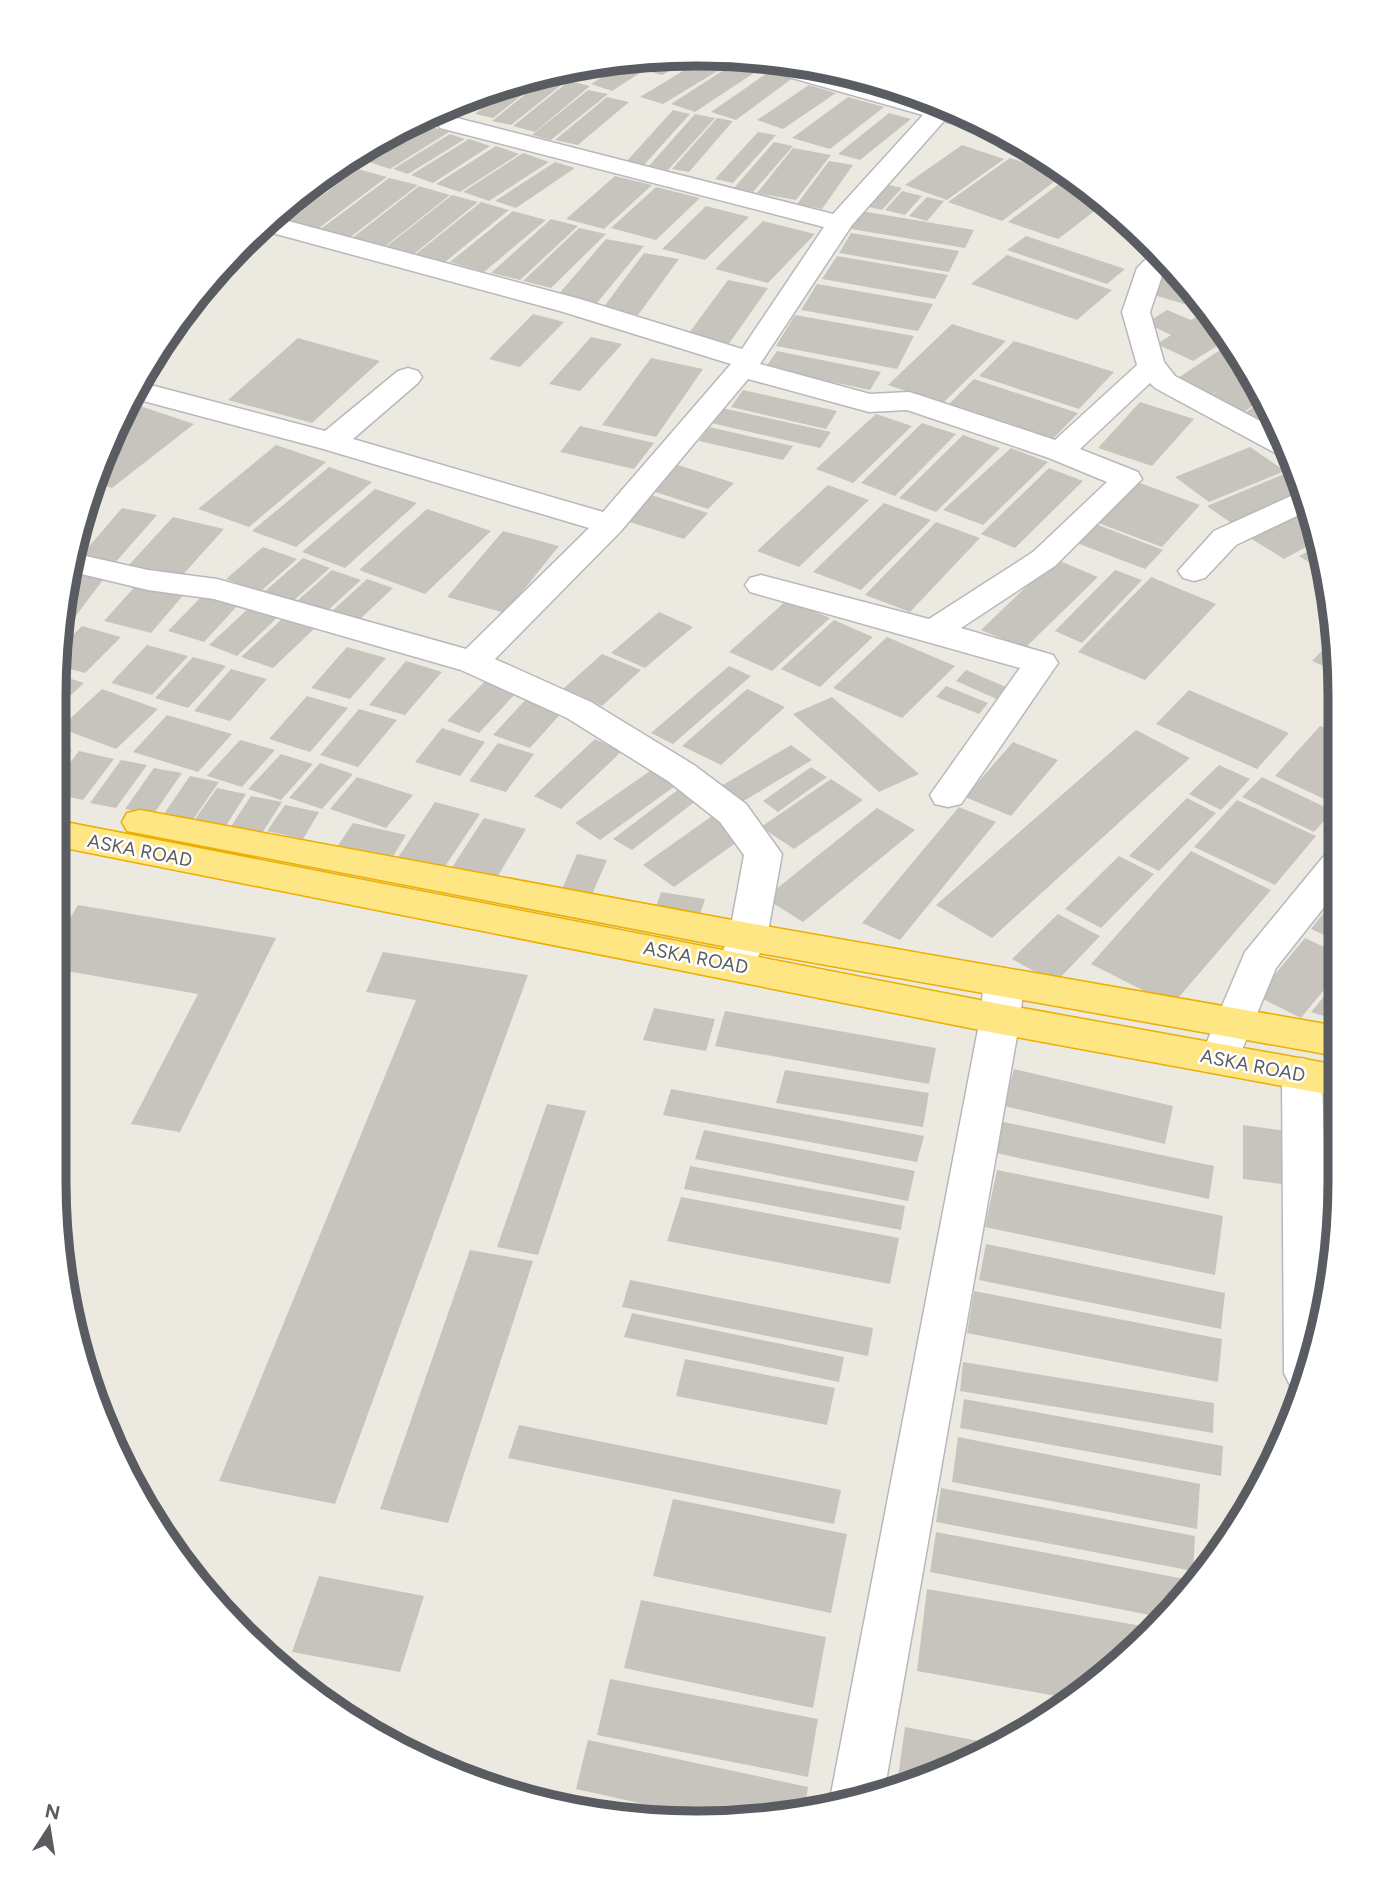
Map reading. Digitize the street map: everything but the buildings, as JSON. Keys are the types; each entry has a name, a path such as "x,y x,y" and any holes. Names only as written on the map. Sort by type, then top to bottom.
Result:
{"highway":[{"path":"66,808 742,951"},
{"name":"ASKA ROAD","path":"66,835 742,951 1227,1040 1320,1078"},
{"path":"1227,1040 1328,1041"}],"street":[{"path":"830,81 912,104"},
{"path":"473,662 610,524 747,364 836,232 839,223 937,114"},
{"path":"449,123 839,223"},
{"path":"278,226 570,304 869,403 909,401 1127,479 1044,559 934,631"},
{"path":"1155,264 1136,312 1153,368 1165,382 1272,439"},
{"path":"1060,453 1138,378 1153,368"},
{"path":"331,442 408,377"},
{"path":"145,393 331,442 610,524"},
{"path":"1194,571 1225,538 1297,503"},
{"path":"81,564 148,580 217,590 473,662 579,710 681,773 733,813 763,854 742,951"},
{"path":"761,585 934,631 1041,663 948,795"},
{"path":"1227,1040 1259,962 1328,876"},
{"path":"858,1789 1002,1000"},
{"path":"1309,1330 1320,1078"}]}
